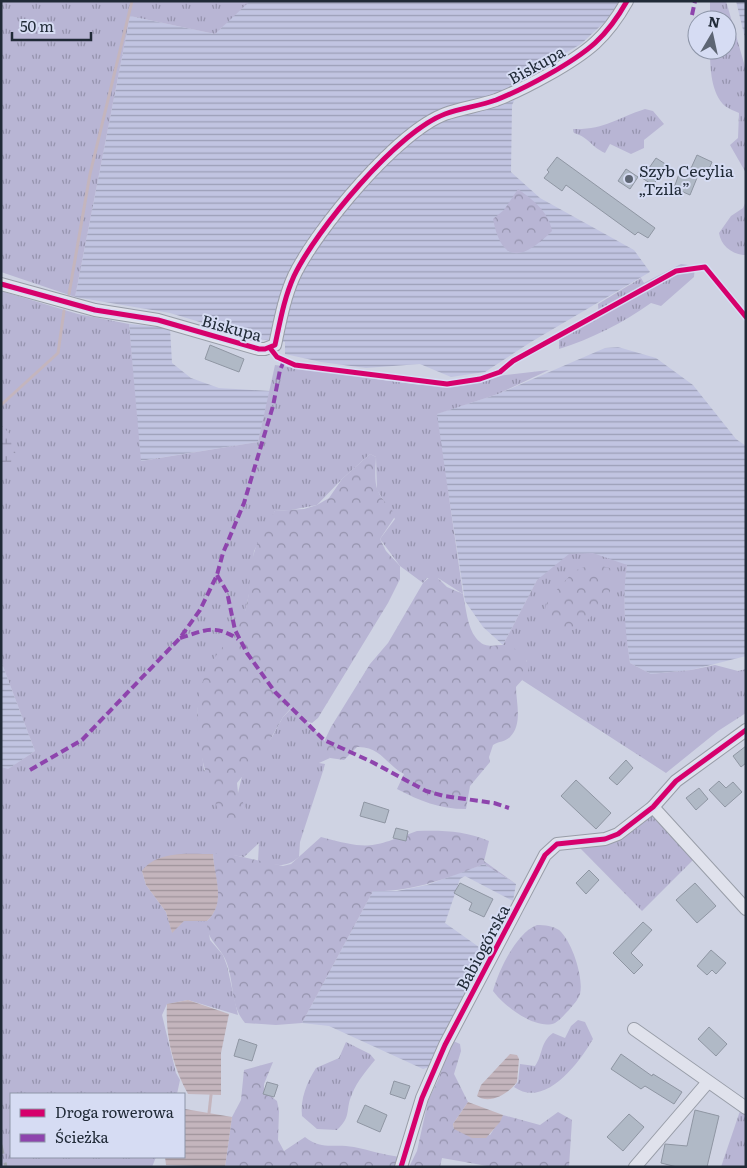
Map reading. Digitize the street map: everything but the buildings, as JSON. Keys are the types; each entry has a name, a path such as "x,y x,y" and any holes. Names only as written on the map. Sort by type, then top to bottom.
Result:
{"street":[{"name":"Biskupa","path":"1,284 95,310 158,320 259,348 275,346 285,302 294,276 312,246 332,218 400,143 420,127 444,114 496,100 552,71 594,44 616,20 626,1"},
{"name":"Babiogórska","path":"401,1167 422,1098 445,1045 545,854 557,844 605,839 618,834 653,806 676,781 746,730"},
{"path":"653,806 746,910"},
{"path":"634,1029 746,1108"},
{"path":"636,1167 708,1082"}],"shaded area":[{"path":"248,1 620,1 609,18 581,44 527,75 512,105 511,172 540,198 634,250 650,272 531,342 485,372 451,377 420,364 366,368 321,362 285,354 285,342 256,339 170,313 75,297 130,16 215,34"},
{"path":"736,1 746,1 746,42"},
{"path":"129,324 170,328 172,363 191,378 219,388 270,391 258,442 140,461"},
{"path":"618,347 656,358 693,385 736,439 746,446 746,656 691,670 651,674 630,663 625,631 624,587 627,565 537,580 503,645 483,627 465,601 436,414 498,394 605,348"},
{"path":"1,661 35,751 1,774"},
{"path":"213,854 218,898 213,914 207,921 184,921 172,933 166,912 146,885 142,871 148,864 165,856"},
{"path":"484,864 516,884 513,901 465,876 460,879 445,923 486,952 429,1067 423,1069 329,1026 302,1023 373,891 397,891 427,885"},
{"path":"188,1000 229,1014 221,1053 221,1095 188,1094 174,1062 167,1027 167,1004"},
{"path":"510,1054 517,1055 519,1059 517,1082 499,1096 488,1099 477,1096 481,1085"},
{"path":"468,1102 503,1115 500,1122 486,1138 472,1138 454,1129 453,1124"},
{"path":"185,1109 232,1117 225,1167 166,1165 165,1158 185,1158"}],"green space":[{"path":"1,1 250,1 215,34 130,16 75,297 1,272"},
{"path":"710,1 726,1 729,10 710,10"},
{"path":"737,39 746,70 746,173 730,145 738,138 739,113 720,101 712,80 710,60 737,60"},
{"path":"645,109 653,111 664,124 644,140 644,148 631,154 610,144 605,153 583,137 574,133 573,129 593,128"},
{"path":"518,189 535,202 544,212 552,231 532,248 515,253 508,251 502,244 493,219 504,210"},
{"path":"746,201 746,255 743,255 727,248 719,233 731,216 743,208"},
{"path":"681,264 695,266 694,277 661,306 651,303 606,330 559,349 559,340 599,318 598,304 641,278 644,283"},
{"path":"1,291 78,314 129,324 141,461 258,442 275,365 420,385 549,370 498,394 437,414 463,594 438,578 427,578 423,583 400,566 380,539 395,519 377,490 376,457 370,454 317,505 275,511 254,551 244,617 200,694 197,713 204,770 238,793 242,776 272,737 283,717 293,707 324,740 330,758 319,763 325,764 300,842 299,857 284,865 258,861 259,843 244,857 216,854 204,855 181,859 142,871 146,885 166,912 172,932 184,921 207,921 210,940 223,955 227,966 238,1015 188,1000 167,1004 162,1015 176,1073 180,1080 177,1093 10,1093 10,1158 156,1158 152,1167 1,1167 1,767 8,769 35,751 1,661"},
{"path":"1,425 13,437 16,458 1,470"},
{"path":"370,454 376,457 375,477 377,489 396,515 380,539 386,551 400,566 400,579 388,603 318,718 312,723 308,722 292,707 283,717 266,747 237,783 238,793 249,814 234,826 222,820 203,763 197,723 198,703 202,684 210,665 234,632 245,611 254,552 263,530 275,511 304,509 317,505 329,498 342,479"},
{"path":"593,553 627,565 625,614 630,663 651,674 691,670 715,665 738,671 746,669 746,713 718,731 666,773 522,680 527,661 503,645 537,580 569,554"},
{"path":"597,565 610,568 612,586 606,599 587,620 575,629 564,630 553,626 546,617 545,612 550,598 575,571"},
{"path":"431,576 438,578 447,587 463,594 467,617 473,633 480,642 489,646 504,645 513,648 525,658 528,666 526,675 516,687 518,719 514,732 508,739 493,745 489,757 490,762 470,786 466,809 447,808 430,804 397,789 404,774 372,750 357,747 344,760 330,758 322,746 331,727 370,664 388,643 423,583"},
{"path":"654,815 693,860 642,911 579,847"},
{"path":"417,831 454,832 472,835 489,841 484,861 516,884 484,864 416,887 373,891 302,1023 276,1025 245,1023 236,1007 227,963 207,927 207,921 213,914 218,898 213,854 225,853 283,866 291,864 321,837 350,844 370,845 379,844"},
{"path":"537,925 554,928 564,935 579,970 580,994 569,1010 555,1023 547,1024 530,1020 504,1003 493,991 499,973 515,944 529,929"},
{"path":"578,1020 585,1022 593,1039 570,1071 549,1088 537,1092 526,1092 514,1087 518,1082 520,1064 535,1066 546,1040 553,1033 565,1038 571,1026"},
{"path":"451,1040 460,1044 461,1051 454,1074 468,1102 453,1124 454,1129 490,1135 503,1115 540,1125 558,1112 572,1120 569,1167 493,1167 442,1158 440,1167 409,1167 417,1151 428,1101 439,1078"},
{"path":"346,1042 370,1054 375,1060 354,1089 345,1121 342,1125 337,1130 317,1129 302,1116 302,1103 305,1091 316,1068 339,1058"},
{"path":"273,1062 264,1084 264,1091 277,1101 279,1111 278,1140 284,1151 305,1137 317,1144 354,1147 400,1157 395,1167 225,1167 232,1117 241,1100 244,1070"},
{"path":"741,1108 746,1111 746,1167 721,1167"}],"waterway":[{"path":"69,294 90,174 132,1"},
{"path":"1,405 58,353 64,311"},
{"path":"209,1113 211,1095"}],"railway":[{"path":"1,1145 6,1167"}],"marked path":[{"path":"693,10 695,1"},
{"path":"30,770 82,740 180,638 200,610 217,575 223,553 244,503 273,406 280,370 284,361"},
{"path":"217,575 227,592 235,630 247,653 275,692 324,740 372,762 426,791 444,796 494,803 509,808"},
{"path":"180,638 216,630 230,634 238,639"}],"cycle path":[{"path":"1,284 95,310 158,320 259,349 275,345 288,293 294,276 305,257 339,209 382,161 404,140 426,124 445,114 490,102 507,95 548,75 574,59 586,51 604,34 627,1"},
{"path":"270,348 277,357 295,365 447,384 480,379 500,372 513,361 676,271 705,267 746,317"},
{"path":"401,1167 422,1098 445,1045 545,855 557,844 605,839 618,834 653,807 676,781 746,730"}],"place":[{"name":"Szyb Cecylia „Tzila”","path":"629,179"}]}
